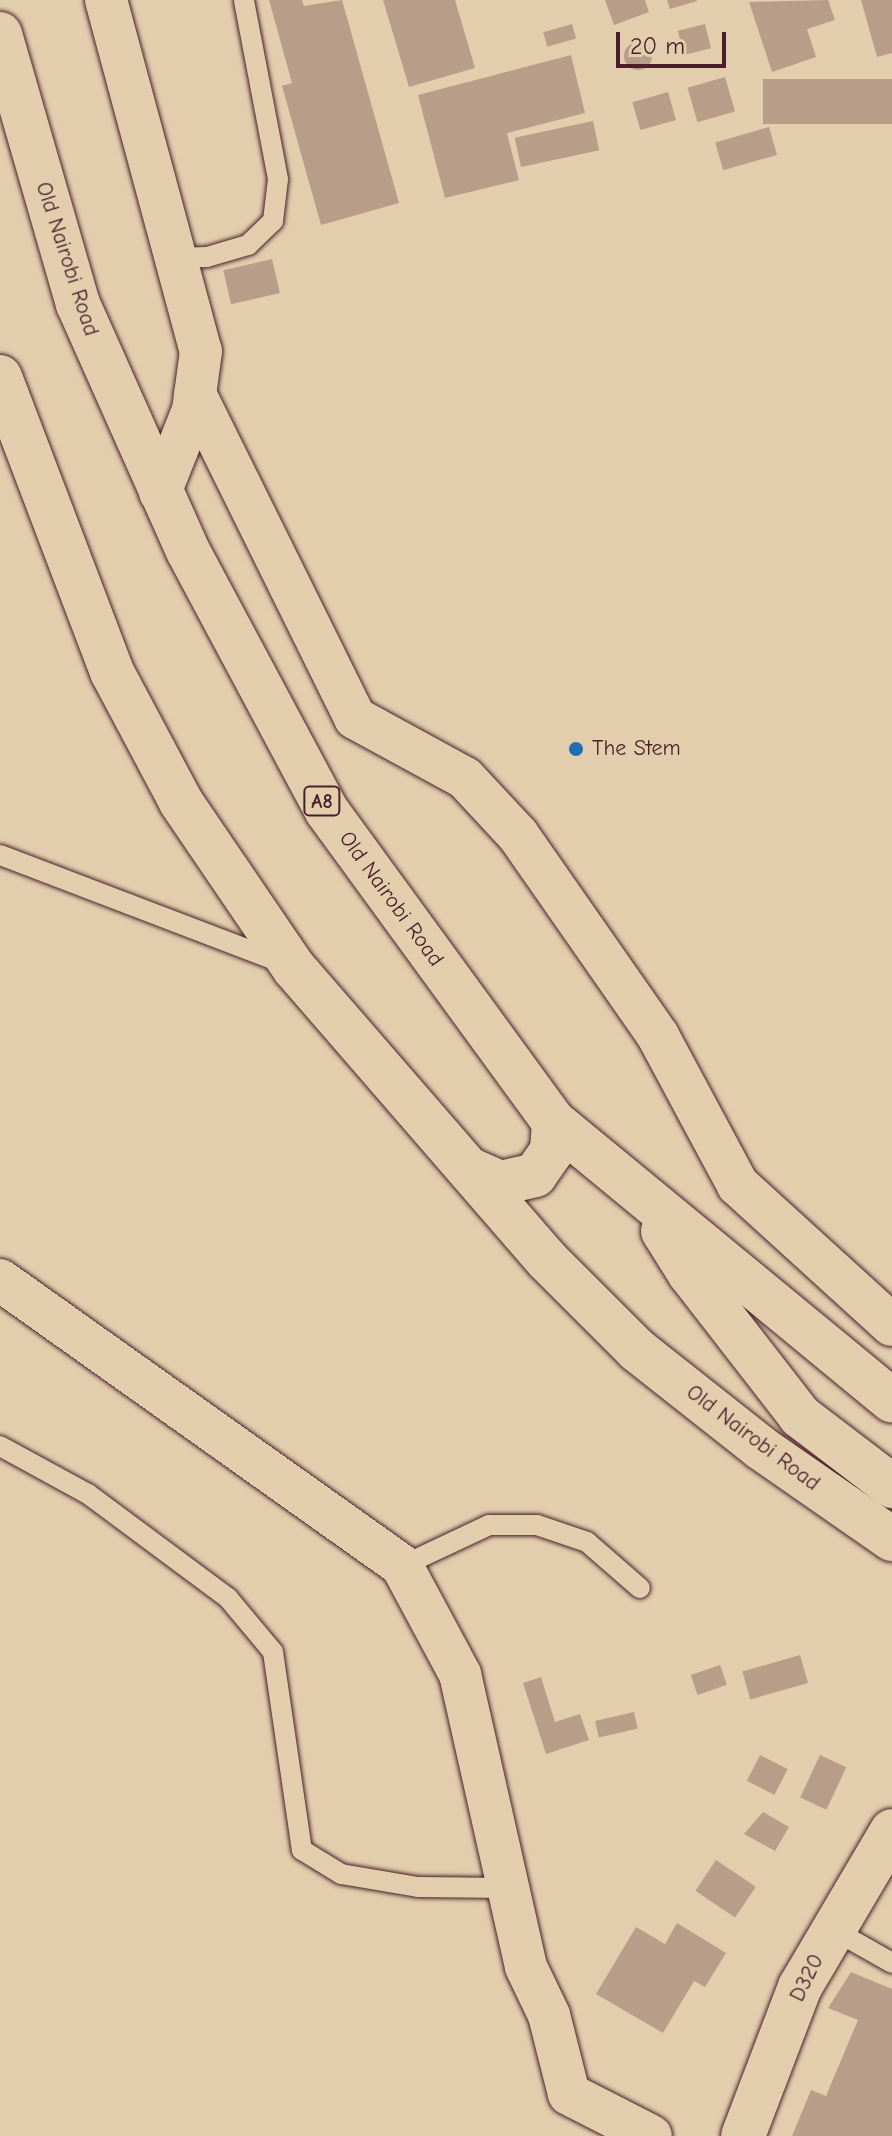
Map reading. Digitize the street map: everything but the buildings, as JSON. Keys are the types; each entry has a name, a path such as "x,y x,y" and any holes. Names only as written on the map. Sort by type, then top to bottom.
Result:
{"main road":[{"name":"Old Nairobi Road","path":"0,34 78,304 160,493 327,811 554,1122 892,1401"},
{"name":"Old Nairobi Road","path":"0,377 112,672 181,802 294,968 547,1260 637,1350 761,1448 892,1539"},
{"path":"469,1169 501,1183 535,1175 552,1151 554,1122"},
{"path":"643,1198 690,1274 800,1416 892,1486"},
{"name":"D320","path":"743,2136 800,1987 892,1831"}],"street":[{"path":"106,0 201,351 195,394 160,493"},
{"path":"195,394 355,718 465,778 518,835 658,1036 738,1185 892,1325"},
{"path":"0,1280 402,1566 460,1674 526,1967 549,2015 569,2094 651,2136"}],"lane":[{"path":"175,258 207,257 248,245 273,221 278,179 244,0"},
{"path":"0,855 294,968"},
{"path":"0,1446 88,1494 228,1598 273,1652 302,1850 341,1874 418,1887 508,1888"},
{"path":"402,1566 489,1525 537,1525 587,1542 640,1588"},
{"path":"832,1929 892,1963"}],"place":[{"name":"The Stem","path":"576,749"}]}
